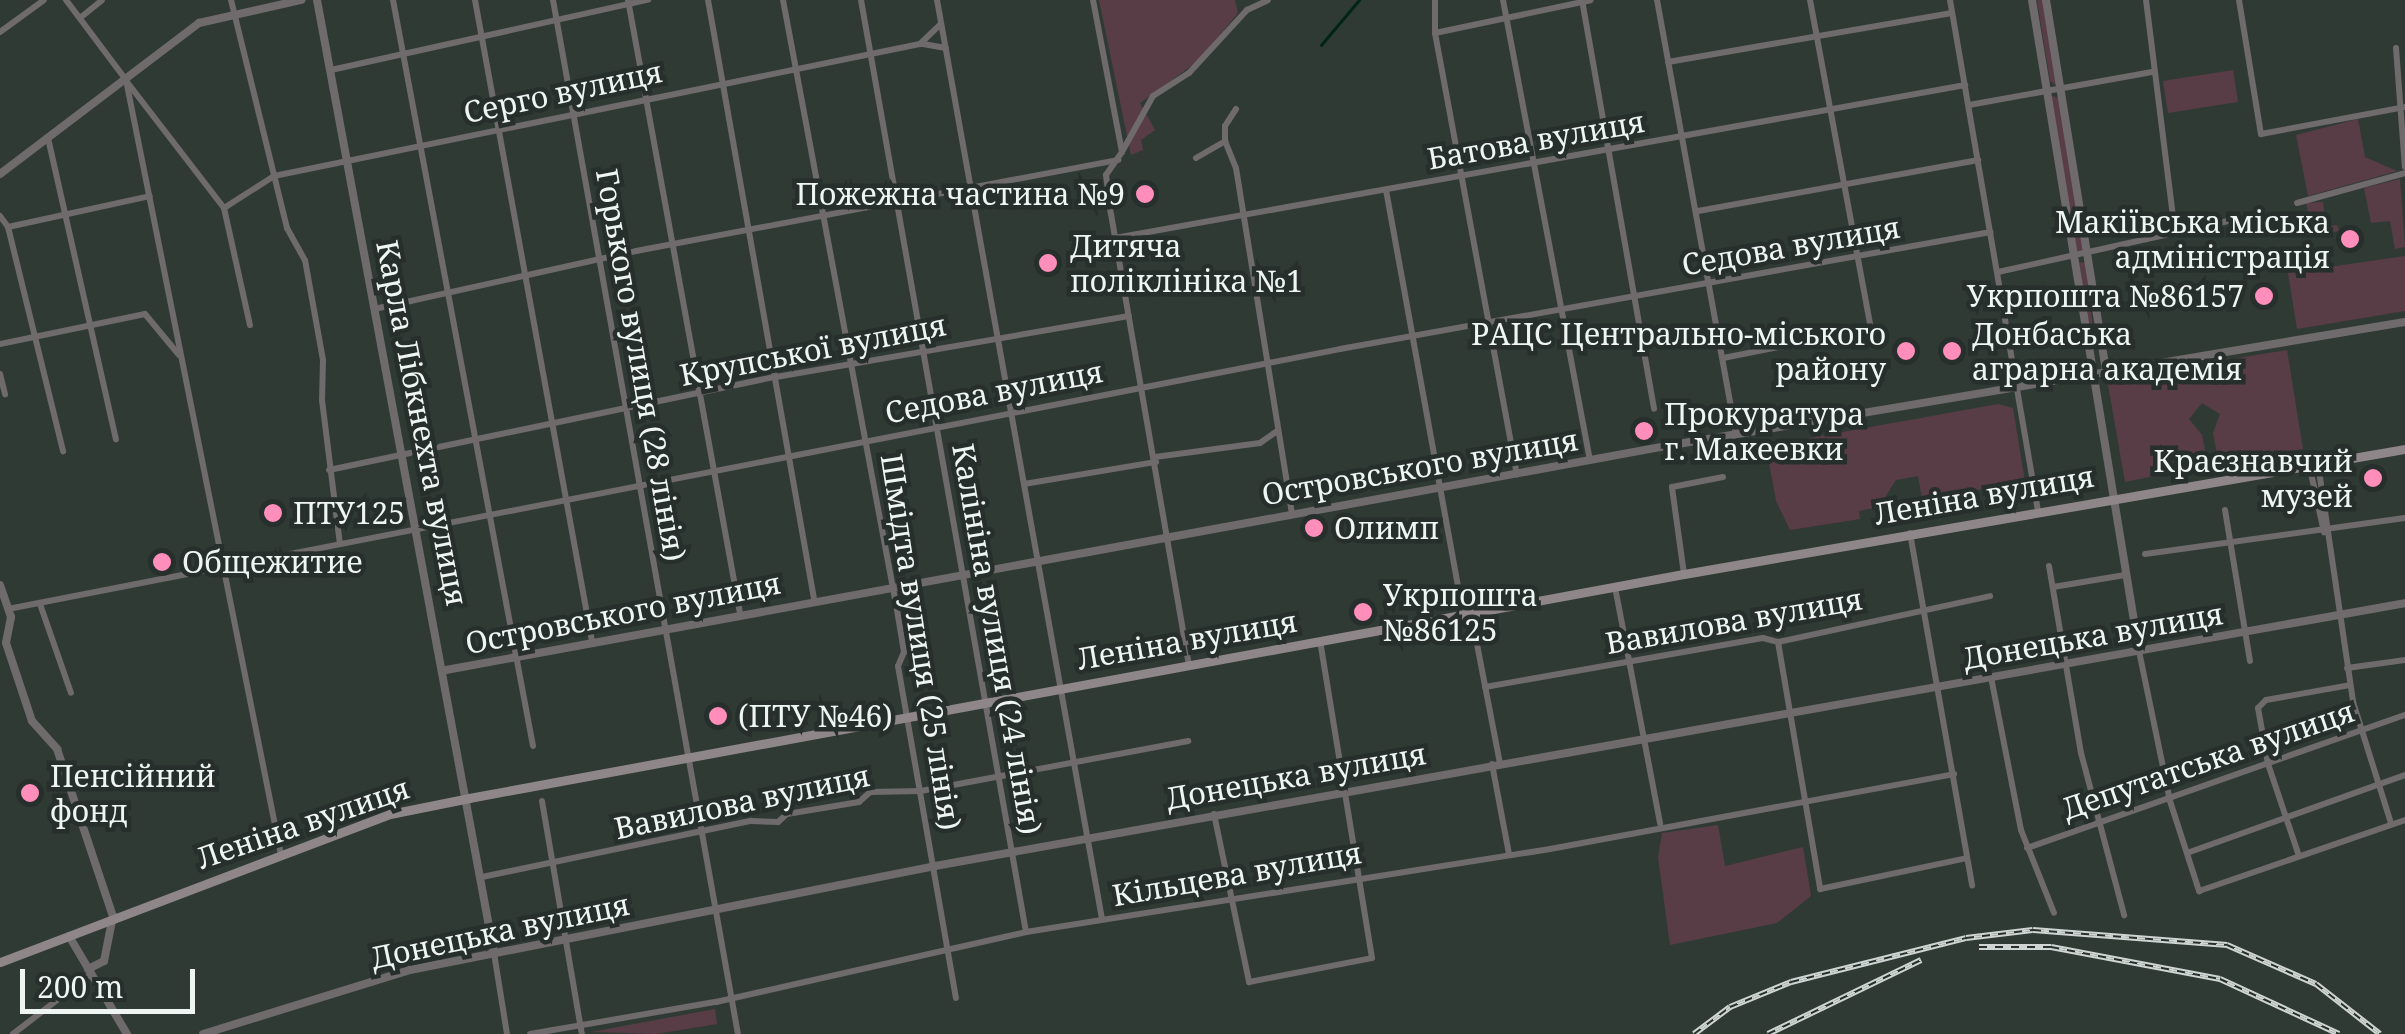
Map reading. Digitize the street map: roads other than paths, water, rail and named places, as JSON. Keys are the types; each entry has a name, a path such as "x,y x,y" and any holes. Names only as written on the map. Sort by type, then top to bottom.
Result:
{"main road":[{"name":"Леніна вулиця","path":"0,962 390,814 1615,586 2405,449"}],"street":[{"path":"0,32 44,0"},
{"path":"66,0 224,208 250,325"},
{"path":"80,18 102,0"},
{"path":"230,0 287,228 305,260 323,360 329,470 340,544"},
{"path":"0,174 199,23 301,0"},
{"name":"Карла Лібкнехта вулиця","path":"317,0 446,670 507,1034"},
{"path":"393,0 533,746"},
{"path":"476,0 592,641"},
{"name":"Горького вулиця (28 лiнiя)","path":"554,0 738,1034"},
{"path":"331,70 648,0"},
{"path":"708,0 814,599"},
{"name":"Шмідта вулиця (25 лiнiя)","path":"783,0 892,586 907,717 956,998"},
{"name":"Калініна вулиця (24 лiнiя)","path":"861,0 1026,932"},
{"path":"938,0 1102,920"},
{"path":"1093,0 1120,156"},
{"path":"1188,665 1106,175 1154,96 1188,73 1247,10 1268,0"},
{"path":"1435,0 1435,32 1517,474"},
{"path":"1503,0 1590,460"},
{"path":"1435,32 1585,0 1654,409"},
{"path":"1656,0 1698,210 1736,434"},
{"path":"1723,358 1871,329 1810,0"},
{"path":"1950,0 2038,511"},
{"path":"2032,0 2139,651 2170,801 2198,891 2405,820"},
{"path":"2046,0 2106,372"},
{"path":"2146,0 2175,234"},
{"path":"2239,0 2262,134 2401,108"},
{"path":"628,2 740,614"},
{"path":"1668,62 1952,14"},
{"path":"920,44 942,23"},
{"name":"Серго вулиця","path":"224,208 274,176 350,158 920,44 946,48"},
{"path":"2297,203 2405,170 2396,48"},
{"path":"1969,105 2152,72"},
{"path":"126,80 282,856"},
{"name":"Батова вулиця","path":"1115,238 1965,86"},
{"path":"1236,109 1224,126 1225,141 1236,168 1239,215 1292,513"},
{"path":"48,138 116,440"},
{"path":"1196,158 1225,141"},
{"path":"379,308 600,258 1120,156"},
{"path":"1698,210 1978,160"},
{"path":"1386,190 1441,486 1486,687 1509,854"},
{"path":"8,226 150,196"},
{"path":"0,216 8,226 63,451"},
{"path":"1998,272 2088,256 2238,219"},
{"name":"Седова вулиця","path":"5,605 40,604 223,570 418,526 788,454 1991,232"},
{"path":"0,344 144,314 183,360"},
{"name":"Крупської вулиця","path":"329,470 776,378 1129,316"},
{"name":"Островського вулиця","path":"446,670 1441,486 2405,322"},
{"path":"0,374 5,394"},
{"path":"1024,484 1260,442 1277,434 1278,424"},
{"path":"2314,464 2350,685 2360,731 2391,823"},
{"path":"1684,574 1672,488 1723,477"},
{"path":"2224,510 2250,662"},
{"path":"2146,554 2309,529 2325,533 2405,518"},
{"path":"1910,533 1972,886"},
{"path":"2049,566 2098,824 2124,915"},
{"path":"2053,588 2126,575"},
{"path":"0,585 6,643 32,721 57,749 113,916 104,960 13,1034"},
{"path":"1615,586 1660,824"},
{"name":"Вавилова вулиця","path":"1486,687 1763,638 1778,642 1924,607 1990,596"},
{"name":"Донецька вулиця","path":"204,1034 344,987 494,953 935,866 2405,603"},
{"path":"40,604 71,693"},
{"path":"1214,814 1249,982 1372,958 1320,641"},
{"path":"1778,642 1820,889 1968,858"},
{"path":"2347,668 2405,660"},
{"path":"1991,677 2026,848 2054,912"},
{"path":"2300,856 2268,764 2258,708 2266,700 2350,685"},
{"name":"Депутатська вулиця","path":"2026,848 2170,801 2405,714"},
{"name":"Вавилова вулиця","path":"482,877 778,822 788,814 859,802 870,792 921,791 1188,741"},
{"name":"Кільцева вулиця","path":"530,1034 581,1031 1026,932 1509,854 1954,774"},
{"path":"2187,853 2405,775"},
{"path":"542,801 581,1031"},
{"path":"69,936 127,1034"}],"waterway":[{"path":"1321,45 1359,0"}],"railway":[{"path":"1694,1034 1730,1007 1791,982 1966,938 2033,930 2227,945 2316,984 2380,1034"},
{"path":"1979,947 2051,947 2220,979 2339,1034"},
{"path":"1768,1034 1921,960"}],"place":[{"name":"Пожежна частина №9","path":"1145,194"},
{"name":"Макіївська міська адміністрація","path":"2350,239"},
{"name":"Дитяча поліклініка №1","path":"1048,263"},
{"name":"Укрпошта №86157","path":"2264,296"},
{"name":"РАЦС Центрально-міського району","path":"1906,351"},
{"name":"Донбаська аграрна академія","path":"1952,351"},
{"name":"Прокуратура г. Макеевки","path":"1644,431"},
{"name":"Краєзнавчий музей","path":"2373,478"},
{"name":"ПТУ125","path":"273,513"},
{"name":"Олимп","path":"1314,528"},
{"name":"Общежитие","path":"162,562"},
{"name":"Укрпошта №86125","path":"1363,612"},
{"name":"(ПТУ №46)","path":"718,716"},
{"name":"Пенсійний фонд","path":"30,793"}]}
